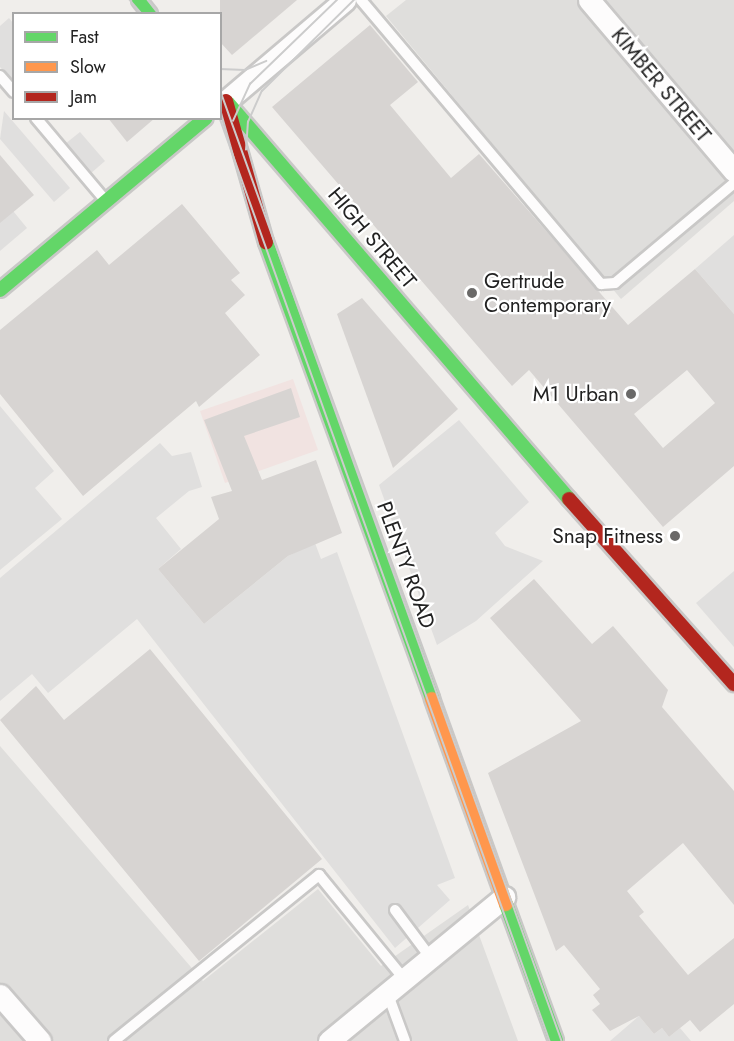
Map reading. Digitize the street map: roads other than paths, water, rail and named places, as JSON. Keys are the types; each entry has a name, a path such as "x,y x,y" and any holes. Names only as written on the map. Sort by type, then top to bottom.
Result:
{"main road":[{"path":"139,0 148,12"},
{"name":"HIGH STREET","path":"222,100 490,410 616,548 697,653 727,699"},
{"name":"PLENTY ROAD","path":"222,100 253,206 556,1041"},
{"path":"0,290 204,120"},
{"name":"HIGH STREET","path":"490,410 522,467 603,561 697,653 734,684"},
{"path":"603,561 616,548"}],"street":[{"path":"222,100 345,0"},
{"name":"KIMBER STREET","path":"589,0 734,171"},
{"path":"329,1041 504,897"},
{"path":"0,995 40,1041"}],"lane":[{"path":"361,0 601,284 615,283 734,183"},
{"path":"0,76 12,90"},
{"path":"38,120 106,201"},
{"path":"114,1041 319,875 396,985 405,1041"},
{"path":"395,910 430,957"}],"tram line":[{"path":"130,0 140,12"},
{"path":"148,0 157,12"},
{"path":"233,121 250,84 337,0"},
{"path":"246,150 248,122 262,91 354,0"},
{"path":"222,69 245,70 266,61"},
{"path":"222,95 562,1041"},
{"path":"221,120 550,1041"}],"place":[{"name":"Gertrude Contemporary","path":"472,293"},
{"name":"M1 Urban","path":"631,394"},
{"name":"Snap Fitness","path":"675,536"}]}
